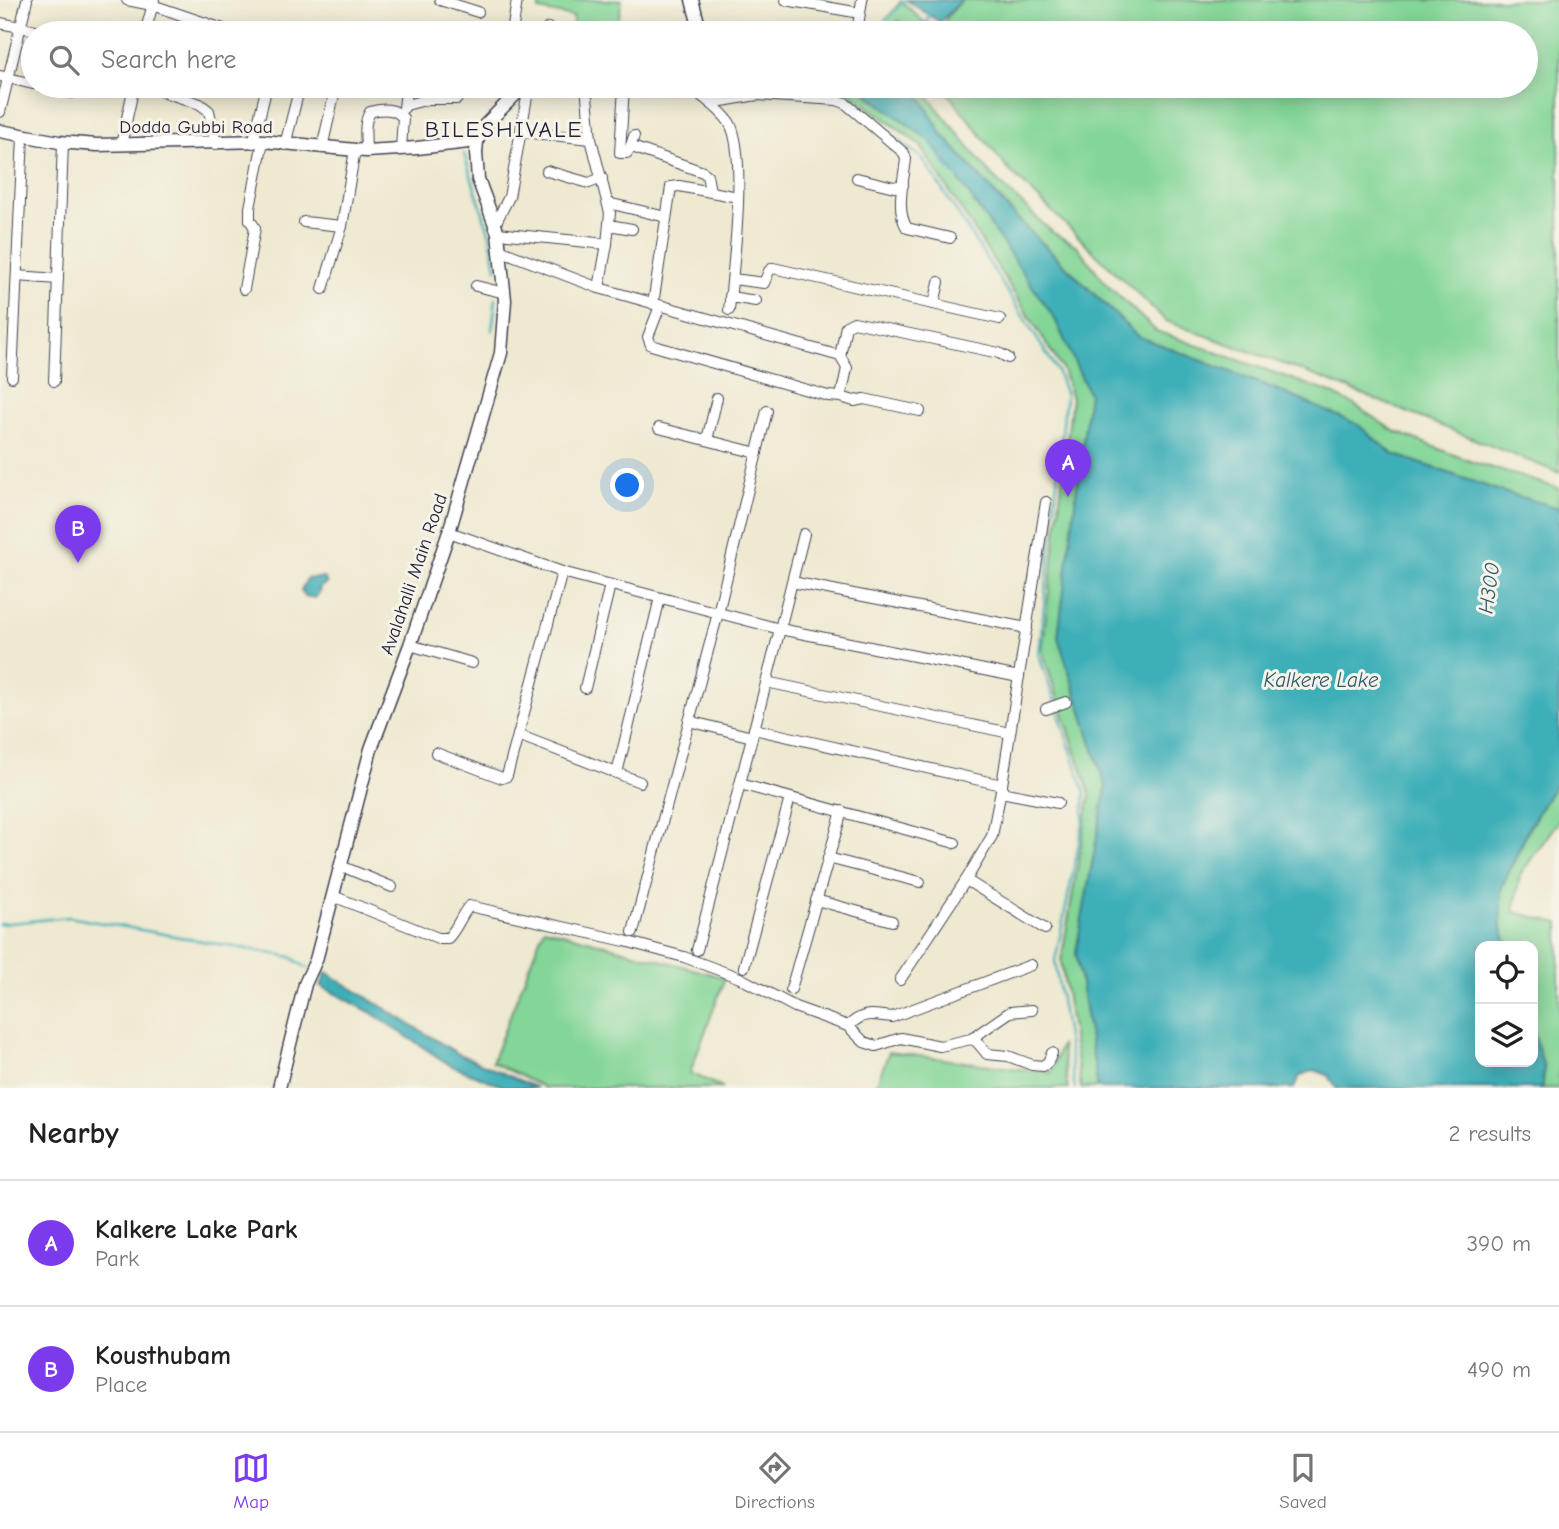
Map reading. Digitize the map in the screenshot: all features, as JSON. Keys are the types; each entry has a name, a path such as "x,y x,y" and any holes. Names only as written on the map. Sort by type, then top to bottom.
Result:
{"main road":[{"path":"692,0 698,21"},
{"path":"477,141 485,125 513,98"},
{"name":"Dodda Gubbi Road","path":"0,131 62,143 121,145 258,142 361,150 477,141"},
{"name":"Avalahalli Main Road","path":"279,1088 305,984 316,960 371,749 449,533 501,354 505,293 496,229 478,179 477,141"}],"street":[{"path":"22,21 27,0"},
{"path":"127,0 153,3 202,21"},
{"path":"440,0 454,2 478,12"},
{"path":"514,21 517,0"},
{"path":"786,0 860,13"},
{"path":"859,21 862,0"},
{"path":"148,21 153,3"},
{"path":"0,23 20,27"},
{"path":"0,112 4,77 21,23"},
{"path":"121,145 131,98"},
{"path":"182,98 200,104 209,111 216,144"},
{"path":"244,289 255,228 250,220 250,208 265,98"},
{"path":"285,145 297,98"},
{"path":"322,148 333,98"},
{"path":"401,149 405,98"},
{"path":"525,98 522,132 509,197 496,229 607,244"},
{"path":"587,98 591,139 608,203 607,244 599,288"},
{"path":"622,98 619,148 622,154 627,153 634,135"},
{"path":"706,98 728,121 734,133 739,169 729,310"},
{"path":"710,103 739,98"},
{"path":"800,98 842,101 904,153 906,159 902,216 907,228 950,238"},
{"path":"323,289 342,226 370,111 403,110 429,99 457,99"},
{"path":"522,132 591,139"},
{"path":"12,377 23,136"},
{"path":"54,381 62,143"},
{"path":"630,148 703,172 707,175 710,191"},
{"path":"547,171 589,183 602,177"},
{"path":"857,178 894,187 903,185"},
{"path":"737,197 673,186 666,217 657,305 648,337 651,345 828,396 854,401 864,399 920,411"},
{"path":"608,203 666,217"},
{"path":"304,222 342,226"},
{"path":"609,225 632,229"},
{"path":"499,250 599,288 840,356"},
{"path":"733,279 764,284 768,271 773,268 1000,319"},
{"path":"17,276 58,278"},
{"path":"934,304 939,282"},
{"path":"476,286 505,293"},
{"path":"730,297 756,301"},
{"path":"841,397 847,368 840,356 846,326 854,322 999,353 1008,358"},
{"path":"707,440 717,398"},
{"path":"633,932 718,613 767,411"},
{"path":"659,428 757,453"},
{"path":"900,980 967,880 992,836 1002,788 1046,502"},
{"path":"449,533 562,572 780,629 1019,677"},
{"path":"697,950 804,534"},
{"path":"436,753 505,778 562,572"},
{"path":"792,582 1027,628"},
{"path":"585,688 610,585"},
{"path":"617,773 660,598"},
{"path":"410,645 472,663"},
{"path":"766,682 1010,733"},
{"path":"689,721 1002,788 1058,803"},
{"path":"518,735 640,782"},
{"path":"740,784 955,843"},
{"path":"744,968 790,797"},
{"path":"791,989 842,811"},
{"path":"828,858 920,882"},
{"path":"341,866 392,887"},
{"path":"967,880 1045,929"},
{"path":"332,896 438,938 448,938 454,932 468,906 684,957 740,978 795,1007 848,1026 864,1042 876,1046 901,1038 940,1046 971,1039 1010,1012 1032,1010"},
{"path":"816,901 892,921"},
{"path":"848,1026 863,1015 892,1017 1031,965"},
{"path":"971,1039 987,1054 1008,1056 1032,1065 1043,1066 1052,1054"}],"green space":[{"path":"540,0 622,0 618,21 573,21 574,17 539,10"},
{"path":"962,0 1559,0 1559,473 1324,379 1166,321 1007,168 952,98 1538,98 1538,21 946,21"},
{"path":"901,1 923,21 898,21 885,21"},
{"path":"856,98 872,98 934,144 1055,319 1089,394 1058,637 1106,787 1076,952 1098,1088 1081,1088 1061,961 1090,794 1042,651 1072,398 1063,370 920,145"},
{"path":"921,98 929,98 992,176 1052,232 1077,246 1107,285 1156,331 1326,391 1353,404 1394,431 1472,462 1558,488 1559,508 1503,492 1393,454 1357,424 1137,336 1016,217 942,134"},
{"path":"1559,778 1559,820 1520,875 1514,912 1559,923 1559,1088 1543,1088 1544,1068 1538,1048 1538,941 1506,941 1501,925 1501,889 1530,827"},
{"path":"544,928 725,978 690,1073 724,1088 545,1088 492,1062"},
{"path":"1061,1044 1068,1088 875,1088 889,1052 1051,1073"}],"water":[{"path":"906,0 962,0 938,21"},
{"name":"Kalkere Lake","path":"872,98 921,98 942,134 1015,217 1137,336 1357,424 1393,454 1503,492 1559,508 1559,778 1529,827 1501,889 1501,925 1506,941 1475,941 1475,1067 1538,1067 1538,1048 1544,1068 1542,1088 1336,1088 1328,1075 1314,1070 1300,1076 1294,1088 1098,1088 1076,952 1106,787 1058,637 1089,394 1055,319 934,144"},
{"path":"324,578 327,583 320,587 315,598 305,596 301,590 307,579"},
{"path":"326,972 457,1053 537,1088 507,1088 450,1065 370,1012 321,986"}],"waterway":[{"path":"885,21 905,0"},
{"path":"927,21 930,13"},
{"path":"850,98 851,103"},
{"path":"870,118 923,159 1057,370 1066,395 1039,655 1055,702"},
{"path":"928,139 945,165 958,178"},
{"path":"464,154 490,235 496,269"},
{"path":"492,331 496,298"},
{"path":"1057,708 1085,793 1083,823 1055,961 1075,1088"},
{"path":"0,924 69,917 291,957 308,969"}],"place":[{"name":"Kalkere Lake Park","path":"1068,497"},
{"name":"Kousthubam","path":"78,563"}],"district":[{"name":"BILESHIVALE","path":"504,129"}],"water label":[{"name":"H300","path":"1489,588"}]}
